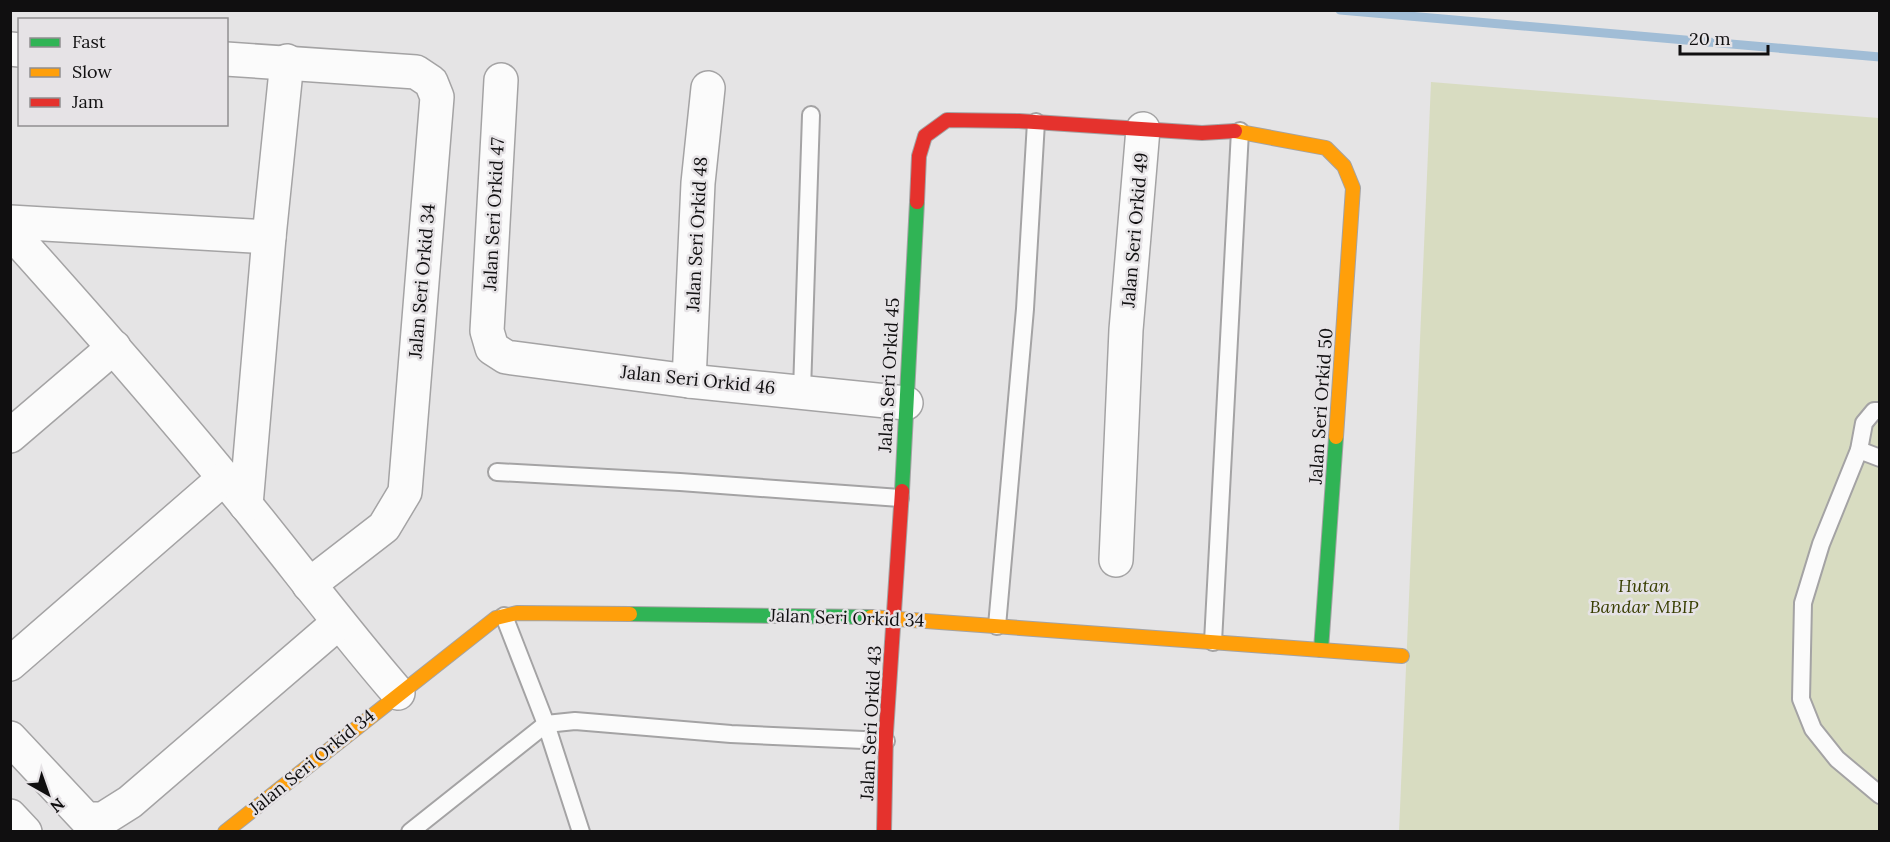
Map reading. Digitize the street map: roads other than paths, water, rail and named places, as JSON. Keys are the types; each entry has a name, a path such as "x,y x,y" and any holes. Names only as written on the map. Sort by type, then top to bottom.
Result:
{"street":[{"name":"Jalan Seri Orkid 34","path":"228,59 287,61 416,72 431,82 437,97 405,492 384,527 309,585"},
{"path":"246,505 287,61"},
{"name":"Jalan Seri Orkid 47","path":"492,348 487,331 501,80"},
{"name":"Jalan Seri Orkid 48","path":"689,381 698,183 708,88"},
{"name":"Jalan Seri Orkid 45","path":"895,617 920,156 925,136 947,120 1036,122"},
{"path":"1036,122 1202,134 1240,131"},
{"name":"Jalan Seri Orkid 49","path":"1116,560 1126,330 1143,129"},
{"name":"Jalan Seri Orkid 50","path":"1240,131 1326,148 1344,166 1353,188 1321,650"},
{"path":"10,222 269,237"},
{"path":"10,231 114,347 246,505 338,623 398,693"},
{"path":"10,436 114,347"},
{"name":"Jalan Seri Orkid 46","path":"492,348 506,357 689,381 906,403"},
{"path":"10,664 223,479"},
{"name":"Jalan Seri Orkid 34","path":"225,831 398,693 496,618 504,616 542,613 895,617 1402,656"},
{"name":"Jalan Seri Orkid 43","path":"884,831 886,741 895,617"},
{"path":"10,738 86,819 103,819 130,802 338,623"}],"lane":[{"path":"802,391 811,115"},
{"path":"997,626 1024,321 1036,122"},
{"path":"1213,642 1240,131"},
{"path":"1880,411 1874,411 1864,423 1859,450 1821,543 1803,603 1801,699 1813,729 1837,759 1880,795"},
{"path":"1859,450 1880,458"},
{"path":"497,472 680,482 900,498"},
{"path":"504,616 546,724 581,831"},
{"path":"410,831 546,724 575,721 731,734 886,741"}],"waterway":[{"path":"1340,10 1880,57"}],"park label":[{"name":"Hutan Bandar MBIP","path":"1644,596"}]}
